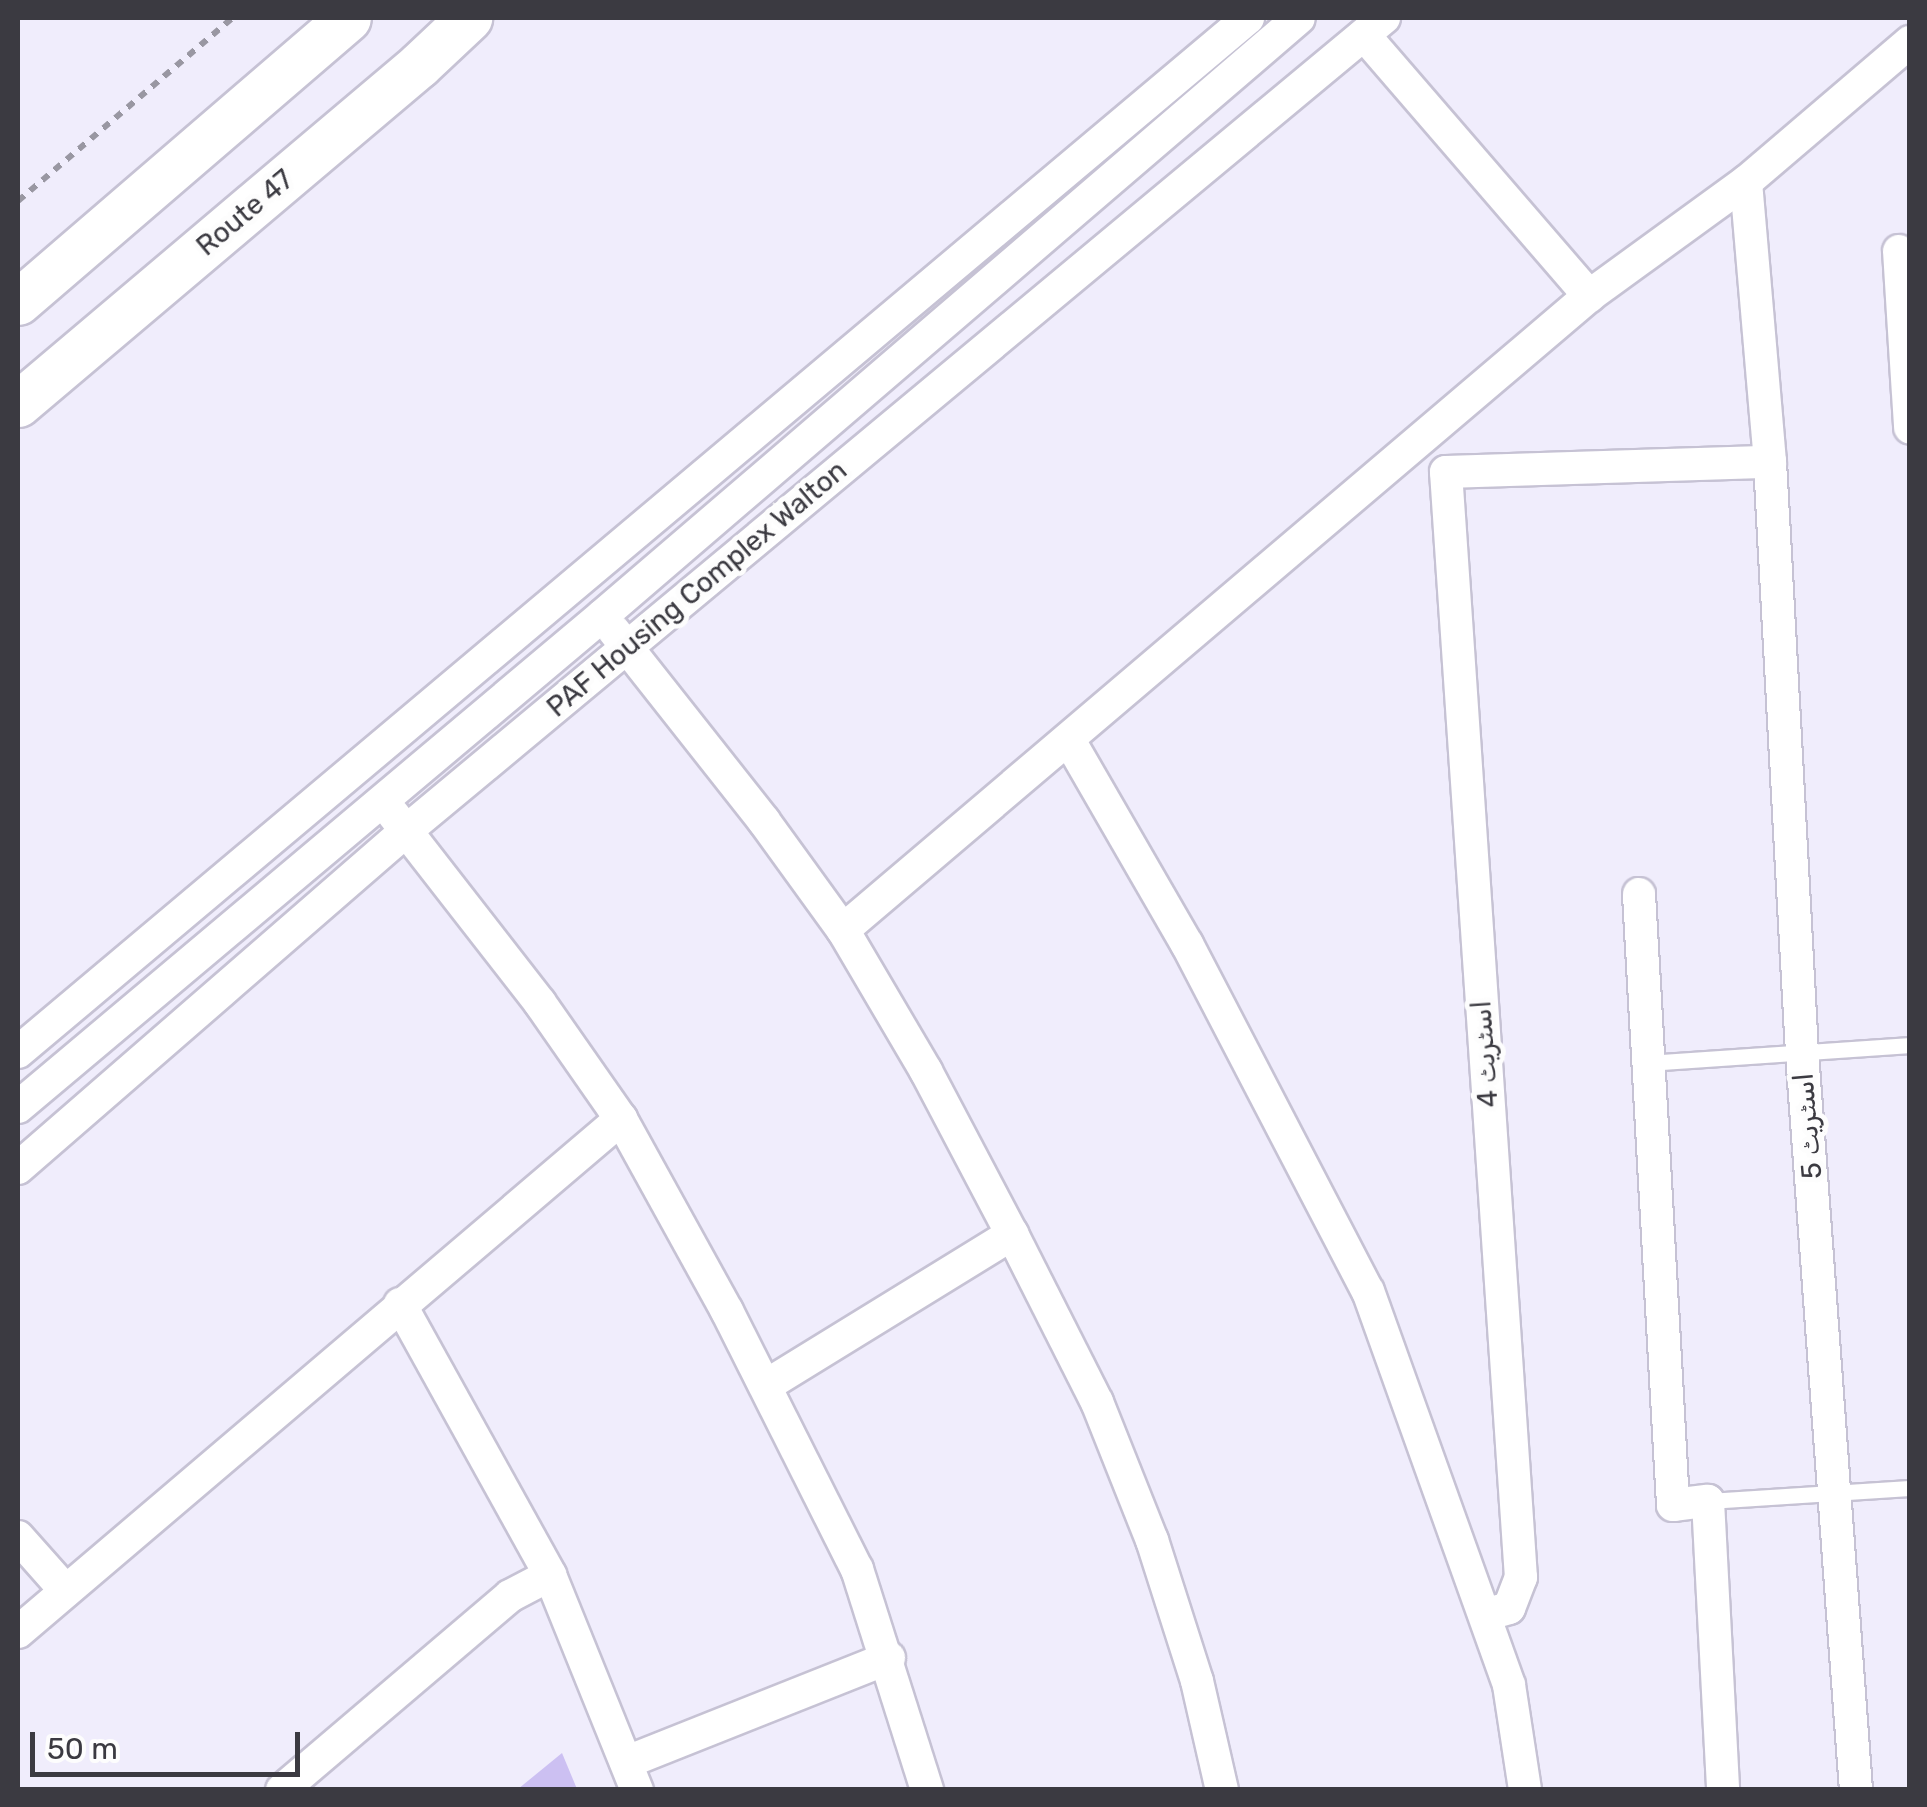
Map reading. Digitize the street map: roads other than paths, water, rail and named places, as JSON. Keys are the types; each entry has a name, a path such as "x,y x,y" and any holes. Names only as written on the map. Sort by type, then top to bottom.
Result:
{"street":[{"path":"18,302 348,18"},
{"name":"Route 47","path":"18,404 419,65 469,18"},
{"path":"18,1052 1248,18"},
{"name":"PAF Housing Complex Walton","path":"18,1107 380,798 602,616 1300,18"},
{"path":"1374,26 1590,296"},
{"name":"PAF Housing Complex Walton","path":"18,1168 406,831 1374,26"},
{"path":"843,930 1590,296 1746,182 1910,42"},
{"name":"اسٹریٹ 5","path":"1746,182 1770,462 1802,1052 1856,1790"},
{"path":"1900,252 1910,428"},
{"path":"1424,440 1446,472 1770,462"},
{"name":"اسٹریٹ 4","path":"1446,472 1521,1577 1509,1608 1485,1614"},
{"path":"542,611 567,645"},
{"path":"602,616 843,930 926,1071 1097,1402 1152,1540 1197,1680 1222,1790"},
{"path":"1069,740 1187,944 1368,1292 1509,1684 1524,1790"},
{"path":"380,798 540,1004 621,1119 767,1384 857,1569 889,1658 927,1790"},
{"path":"1640,894 1673,1505 1708,1500 1723,1790"},
{"path":"18,1632 621,1119"},
{"path":"767,1384 1012,1234"},
{"path":"400,1304 550,1575 632,1776 889,1658"},
{"path":"18,1537 66,1591"},
{"path":"282,1790 510,1596 550,1575"}],"lane":[{"path":"1647,1064 1910,1045"},
{"path":"1708,1500 1910,1488"}]}
